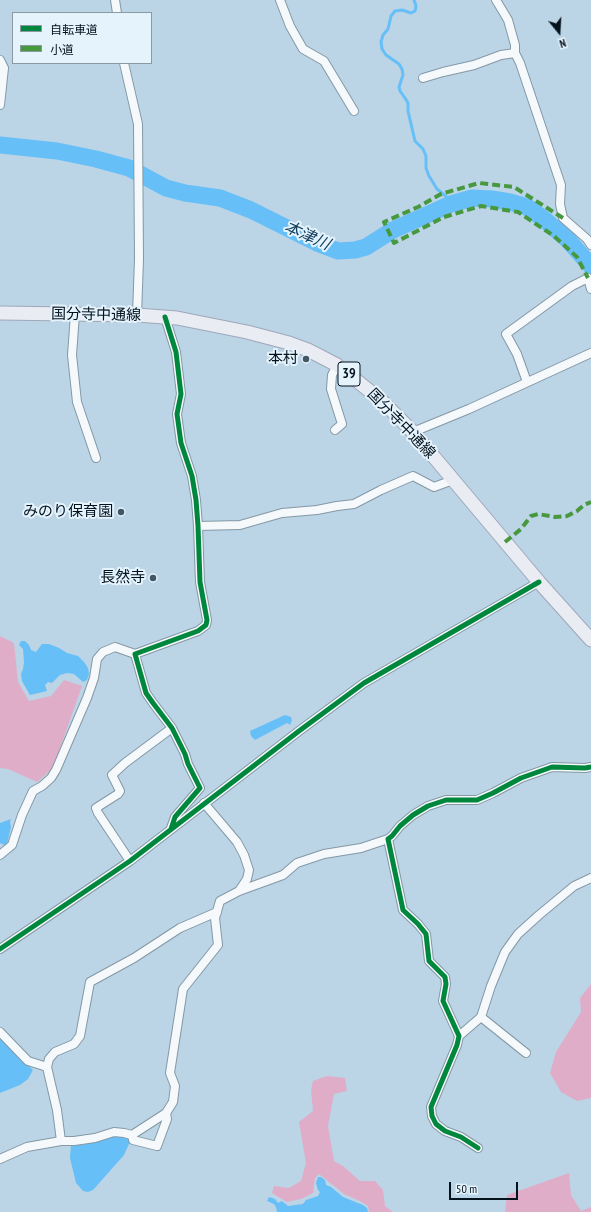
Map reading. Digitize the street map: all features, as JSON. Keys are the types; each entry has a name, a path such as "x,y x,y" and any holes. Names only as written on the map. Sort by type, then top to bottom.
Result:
{"main road":[{"name":"国分寺中通線","path":"0,313 137,315 165,317 247,332 288,343 308,350 336,365 381,400 413,432 539,582 591,640"}],"street":[{"path":"115,0 116,12"},
{"path":"280,0 290,26 303,49 324,61 354,111"},
{"path":"496,0 508,20 516,53 561,185 560,204 563,218 587,239 591,245"},
{"path":"423,78 474,65 501,55 516,53"},
{"path":"0,60 4,68 0,105"},
{"path":"124,64 138,124 137,315"},
{"path":"527,382 517,354 506,334 572,286 588,278 591,289"},
{"path":"75,314 72,355 76,402 96,458"},
{"path":"0,855 12,845 22,815 33,791 42,786 51,778 56,770 87,698 94,678 97,660 103,652 115,647 135,654 198,631 206,625 207,620 200,582 196,500 192,476 181,443 178,414 181,394 176,352 165,317"},
{"path":"413,432 469,409 591,353"},
{"path":"335,430 342,424 331,389 332,375 336,365"},
{"path":"198,526 240,525 282,513 317,510 354,504 413,476 434,487 453,480"},
{"path":"0,949 130,861 170,829 364,683 539,582"},
{"path":"135,654 146,693 172,728 200,788 175,818 170,829"},
{"path":"130,861 96,808 118,794 120,791 112,775 125,763 172,728"},
{"path":"132,1135 166,1113 173,1102 175,1086 170,1072 183,989 218,945 215,918 220,901 239,891 283,875 297,863 324,854 362,848 388,839 413,815 428,806 446,800 477,800 521,778 552,767 585,768 591,766"},
{"path":"204,804 237,842 244,855 249,870 247,880 239,891"},
{"path":"388,839 403,910 426,934 429,960 445,977 446,984 443,1001 459,1036 458,1045 431,1107 432,1116 436,1124 445,1131 461,1137 478,1148"},
{"path":"459,1036 480,1017 505,952 518,934 574,886 591,878"},
{"path":"61,1141 57,1110 47,1067 49,1059 55,1052 74,1044 80,1036 90,982 134,958 180,928 217,912"},
{"path":"480,1017 526,1053"},
{"path":"0,1032 28,1060 47,1067"},
{"path":"0,1159 27,1147 61,1141 74,1142 95,1138 114,1132 124,1132 132,1135 134,1140 157,1146 167,1119 166,1113"}],"shaded area":[{"path":"0,636 14,643 18,682 29,701 51,696 64,680 82,686 53,768 37,782 8,769 0,768"},
{"path":"591,984 591,1098 577,1101 561,1092 550,1073 556,1052 581,1012 580,998"},
{"path":"327,1076 345,1078 347,1091 334,1094 328,1126 334,1161 343,1166 360,1181 375,1181 383,1190 385,1206 393,1212 369,1212 368,1206 344,1194 319,1174 315,1178 313,1193 301,1199 287,1202 272,1193 274,1186 289,1188 301,1181 306,1163 299,1122 313,1111 311,1090 313,1081"},
{"path":"569,1173 571,1195 581,1211 591,1207 591,1212 505,1212 507,1195"}],"water":[{"path":"21,641 25,641 31,650 36,652 42,644 49,644 67,653 78,656 88,668 89,674 87,680 83,682 74,674 67,673 60,675 52,683 48,682 45,685 47,691 30,695 22,681 21,674 24,662 23,649 19,645"},
{"path":"285,715 291,717 292,720 290,725 287,723 255,740 251,736 250,731"},
{"path":"11,819 11,827 7,844 4,845 0,843 0,823"},
{"path":"0,1038 33,1070 28,1079 20,1085 0,1093"},
{"path":"116,1136 129,1138 129,1144 124,1155 93,1190 88,1192 83,1191 76,1183 70,1158 71,1145 82,1145"},
{"path":"318,1177 325,1180 326,1185 331,1187 343,1197 363,1205 367,1208 368,1212 277,1212 274,1204 267,1201 269,1197 275,1199 278,1203 282,1201 288,1206 303,1204 306,1200 318,1196 320,1192 316,1183"}],"waterway":[{"path":"414,0 416,6 415,11 411,13 402,10 395,11 391,16 388,29 383,35 381,42 382,49 386,55 399,64 402,69 403,75 399,87 408,103 408,111 415,141 423,149 426,156 426,168 429,176 437,189 448,198 451,204"},
{"name":"本津川","path":"0,145 57,151 129,168 166,188 185,193 220,198 251,210 317,243 338,251 355,250 366,247 393,230 451,204 472,198 510,202 527,207 545,220 568,240 591,266"}],"marked path":[{"path":"563,218 514,187 479,183 441,194 418,207 384,222 394,243 444,217 481,206 518,212 554,236 577,257 588,278"},
{"path":"505,542 521,529 531,516 538,514 555,517 567,516 591,502"}],"cycle path":[{"path":"165,317 176,352 181,394 177,414 181,443 192,476 196,500 200,582 207,620 206,625 198,631 135,654 146,693 172,728 200,788 175,817 171,829"},
{"path":"0,949 130,861 364,683 539,582"},
{"path":"478,1148 461,1137 445,1131 436,1124 432,1116 431,1107 457,1045 459,1036 443,1001 446,984 445,977 429,961 426,934 403,910 388,839 413,815 428,806 446,800 477,800 521,778 552,767 591,767"}],"place":[{"name":"本村","path":"306,359"},
{"name":"みのり保育園","path":"121,512"},
{"name":"長然寺","path":"153,578"}]}
